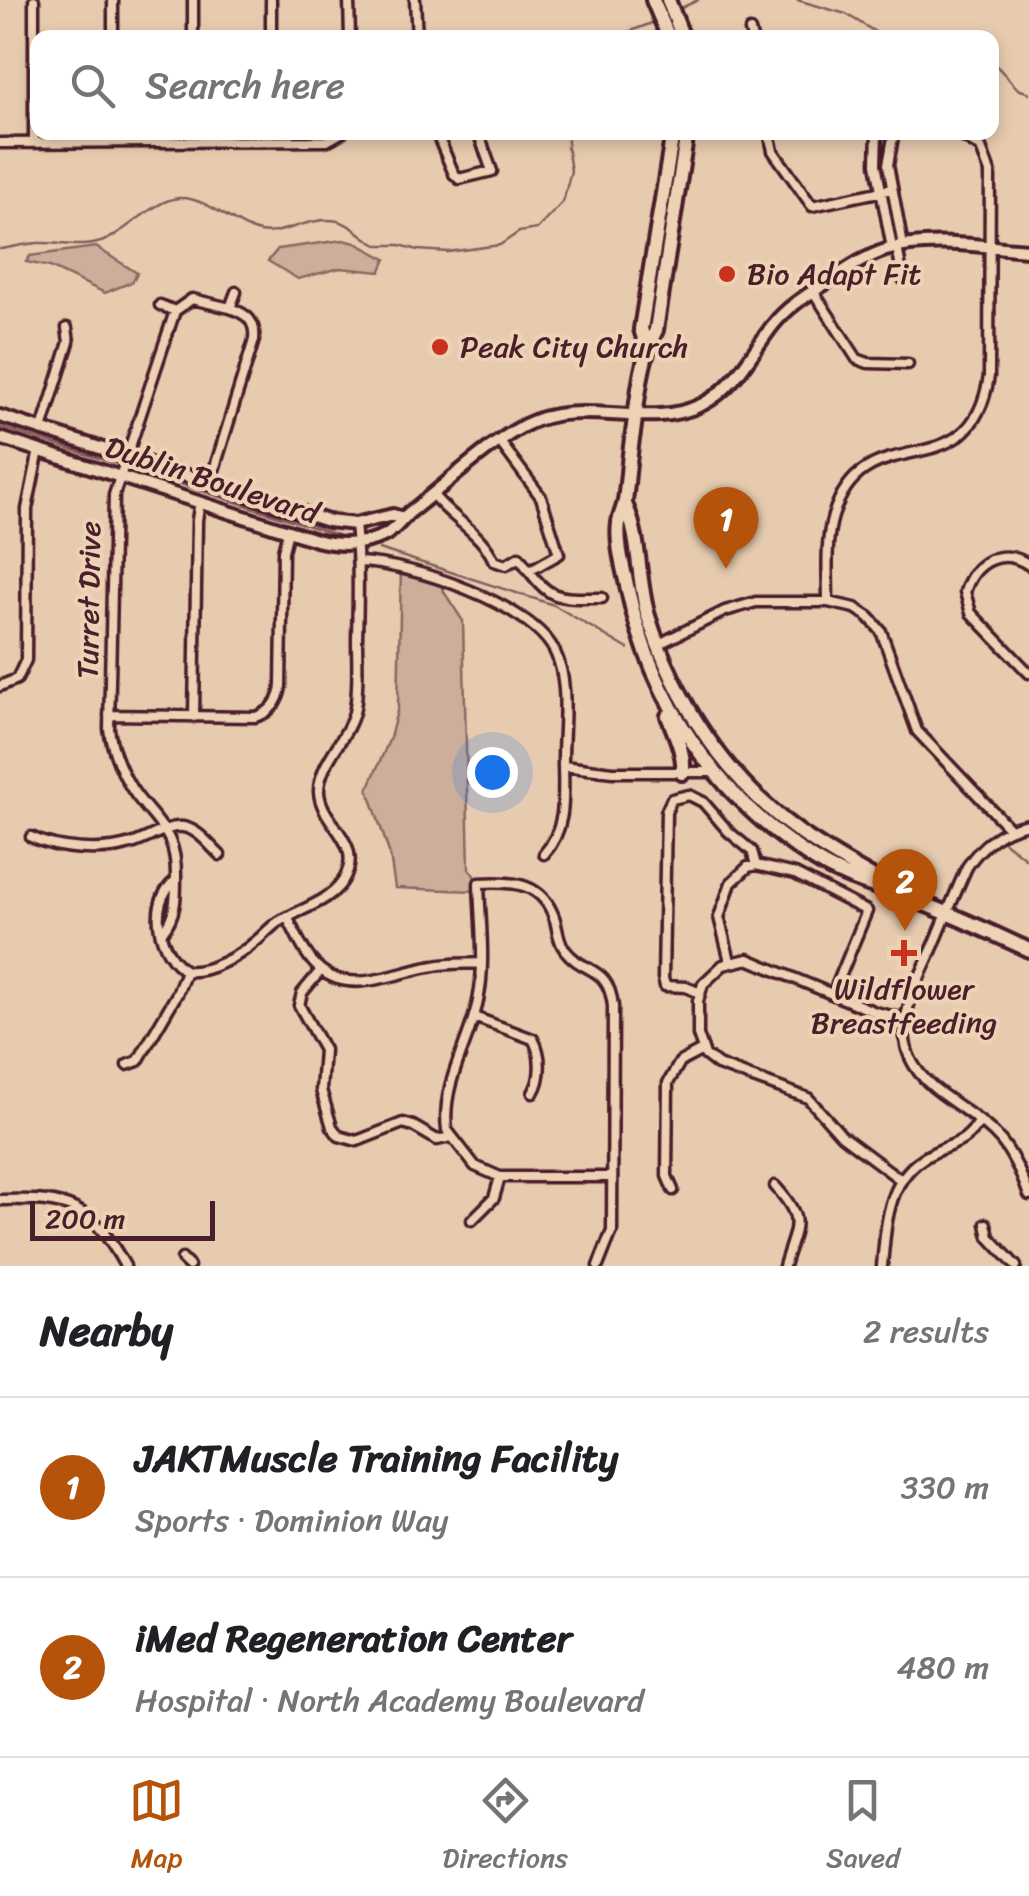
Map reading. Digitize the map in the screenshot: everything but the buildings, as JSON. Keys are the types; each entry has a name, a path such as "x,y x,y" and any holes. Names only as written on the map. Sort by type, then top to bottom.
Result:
{"highway":[{"path":"653,0 672,30"},
{"path":"668,0 674,30"},
{"path":"647,348 641,329 672,140"},
{"path":"682,773 683,754 674,739 638,632 624,572 619,523 647,348 656,330 686,140"},
{"path":"625,504 634,524 641,584 658,645 689,711 730,768 761,801 801,833 907,897"},
{"path":"654,676 674,717 714,772 756,816 813,858 845,876 907,897 1029,950"},
{"path":"714,772 730,768"}],"main road":[{"path":"357,544 396,529 403,518 500,442 519,428 548,416 671,414 707,402 736,376 778,319 860,261 898,247 1029,250"},
{"name":"Dublin Boulevard","path":"0,416 328,521 355,524 393,516 403,518"},
{"name":"Dublin Boulevard","path":"0,438 328,543 357,544"}],"street":[{"path":"34,0 34,30"},
{"path":"113,0 113,30"},
{"path":"192,0 192,30"},
{"path":"271,0 272,30"},
{"path":"349,0 350,30"},
{"path":"415,0 417,30"},
{"path":"0,143 66,140"},
{"path":"439,140 460,180 492,170 481,140"},
{"path":"771,140 773,151 812,206 892,189"},
{"path":"876,140 880,191 898,247"},
{"path":"892,140 888,160 904,279"},
{"path":"828,602 830,530 842,494 859,474 880,460 948,444 971,427 986,390 988,160 972,140"},
{"path":"813,291 855,362 908,364"},
{"path":"230,308 236,292"},
{"path":"160,305 175,310 192,299 230,308 246,314 256,330 210,483"},
{"name":"Turret Drive","path":"163,931 174,908 177,861 165,831 136,794 115,754 110,715 112,515 119,476 175,310"},
{"path":"42,428 69,342 67,328"},
{"path":"500,442 541,497 559,554 530,572"},
{"path":"0,686 17,679 26,660 27,509 39,450"},
{"path":"433,495 478,536 494,561 506,566 519,557 549,594 602,598"},
{"path":"194,717 200,502"},
{"path":"176,881 162,897 159,916 166,951 186,971 202,971 242,951 287,917 335,891 348,869 350,859 345,840 323,805 319,790 322,774 348,730 356,703 355,524"},
{"path":"110,715 264,714 278,698 283,551 288,531"},
{"path":"1029,565 1013,555 996,556 976,572 965,592 971,613 1029,672"},
{"path":"358,562 383,564 442,581 517,612 536,626 556,653 562,672 560,828 544,854"},
{"path":"658,645 746,604 828,602 856,608 876,624 885,640 917,731 1009,828"},
{"path":"563,766 613,772 714,772"},
{"path":"700,992 666,986 663,978 666,812 672,799 689,795 704,802 752,852 756,865"},
{"path":"1029,824 1009,828 972,860 904,1019 905,1046 916,1069 934,1088 996,1134 1013,1153 1029,1195"},
{"path":"31,836 62,846 108,847 134,844 179,827 190,830 220,855"},
{"path":"730,961 719,917 736,877 756,865 795,874 866,909 868,916 833,994"},
{"path":"598,1266 612,1231 613,1006 610,989 596,970 562,948 550,910 535,890 512,881 479,882 481,983 454,1072 446,1124 450,1137 475,1166 500,1177 612,1177"},
{"path":"287,917 305,952 321,970 341,980 360,982 431,966 481,963"},
{"path":"901,1180 842,1136 808,1098 718,1065 702,1050 698,1035 700,992 709,976 730,961 760,962 879,1014 904,1019"},
{"path":"321,970 302,992 299,1004 324,1050 321,1090 335,1132 344,1139 357,1141 403,1123 437,1140 450,1137"},
{"path":"127,1065 138,1061 186,971"},
{"path":"474,1016 533,1039 540,1058 539,1084 533,1093"},
{"path":"673,1190 667,1176 668,1083 680,1062 702,1050"},
{"path":"882,1266 888,1214 901,1180 925,1157 965,1140 980,1121"},
{"path":"472,1220 494,1198 500,1177"},
{"path":"775,1186 792,1205 796,1219 784,1266"},
{"path":"0,1200 67,1204 84,1212 107,1233 125,1266"},
{"path":"986,1224 989,1237 1016,1266"}],"shaded area":[{"path":"343,240 386,259 380,272 340,268 298,279 268,261 278,249"},
{"path":"96,247 137,273 132,282 105,293 50,267 26,262 30,256"},
{"path":"401,568 442,581 444,592 463,621 469,869 474,875 475,891 395,888 390,855 368,789 390,738 398,707"}],"waterway":[{"path":"677,10 698,0"},
{"path":"797,0 846,14 872,30"},
{"path":"634,30 657,21"},
{"path":"999,69 1018,89 1029,93"},
{"path":"0,249 38,243 97,243 114,236 151,209 179,198 209,206 265,233 327,220 349,225 377,245 448,252 500,245 519,232 537,229 563,202 571,171 568,140"},
{"path":"0,427 117,464"},
{"path":"131,468 337,535"},
{"path":"379,549 554,605 628,649"},
{"path":"1003,841 1029,861"}],"place":[{"name":"Bio Adapt Fit","path":"727,274"},
{"name":"Peak City Church","path":"440,347"},
{"name":"JAKTMuscle Training Facility","path":"726,569"},
{"name":"iMed Regeneration Center","path":"905,931"},
{"name":"Wildflower Breastfeeding","path":"904,953"}]}
